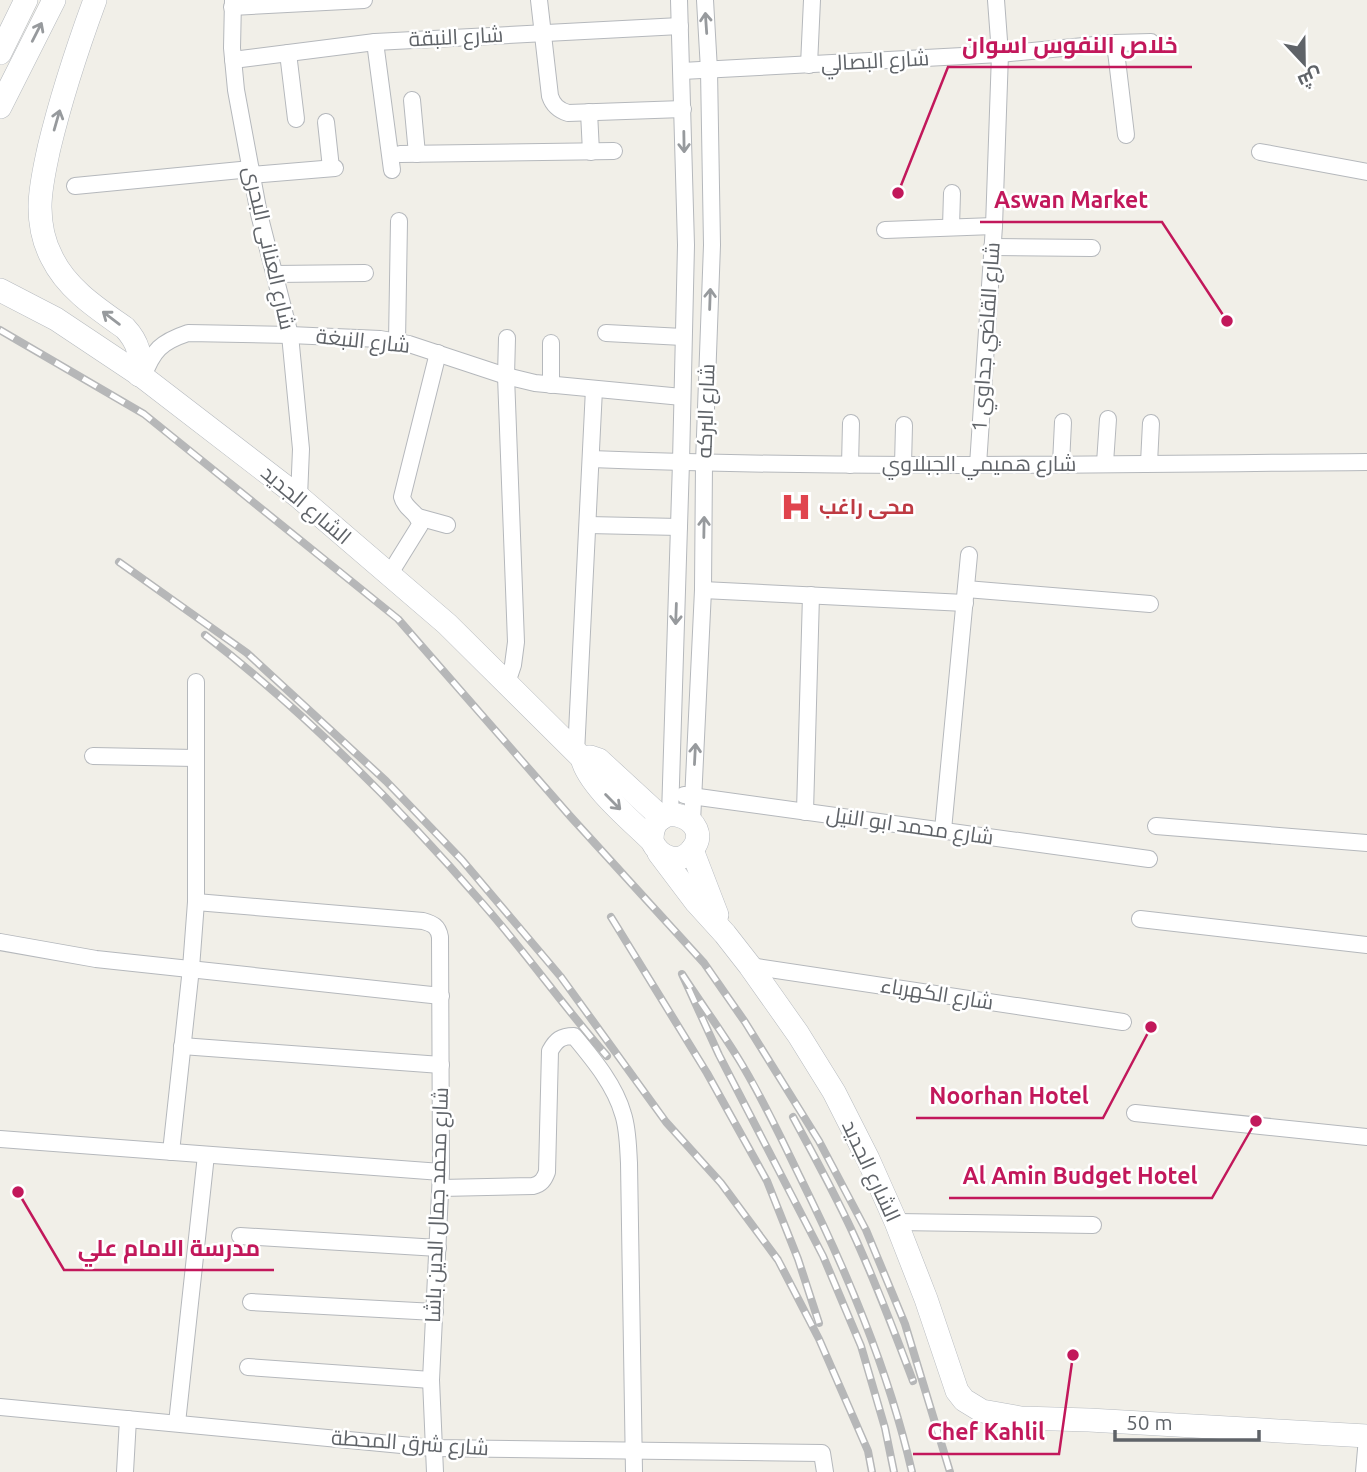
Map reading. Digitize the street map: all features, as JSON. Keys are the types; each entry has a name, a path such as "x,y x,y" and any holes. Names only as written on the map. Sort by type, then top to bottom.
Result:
{"street":[{"path":"0,53 26,0"},
{"path":"0,107 54,0"},
{"path":"95,0 54,127 41,189 41,225 48,251 61,274 73,288 132,335 140,354 141,376"},
{"path":"232,3 364,0"},
{"path":"539,0 552,101 558,109 568,113 683,109"},
{"name":"شارع البركه","path":"667,809 679,527 686,245 679,0"},
{"name":"شارع البركه","path":"692,822 703,590 712,245 705,0"},
{"path":"809,65 812,0"},
{"name":"شارع القاضي جداوي 1","path":"978,465 994,226 1000,54 996,0"},
{"name":"شارع العنانى البحرى","path":"232,3 233,60 251,172 290,335 301,449 299,497"},
{"name":"شارع النبقة","path":"233,60 375,42 680,26"},
{"path":"375,42 392,170"},
{"name":"شارع البصالي","path":"682,71 1000,54 1151,42"},
{"path":"1115,43 1126,135"},
{"path":"288,53 296,119"},
{"path":"412,100 408,154 614,152"},
{"path":"589,112 591,152"},
{"path":"75,186 333,168 326,122"},
{"path":"1260,152 1367,172"},
{"path":"951,228 952,193"},
{"path":"397,342 399,221"},
{"path":"885,230 994,226"},
{"path":"992,247 1092,248"},
{"path":"275,274 365,273"},
{"name":"الشارع الجديد","path":"0,290 56,319 141,376 299,497 447,624 579,755 593,780 655,847 696,902 750,966 798,1034 834,1092 896,1223 926,1299 957,1391 964,1400 992,1414 1021,1418 1367,1437"},
{"name":"شارع النبغة","path":"141,376 159,347 188,333 290,335 397,342 535,383 682,397"},
{"path":"606,333 683,337"},
{"path":"507,338 506,376 516,642 507,683"},
{"path":"551,343 551,385"},
{"path":"438,353 402,497 405,505 418,517 447,526"},
{"path":"579,755 594,389"},
{"path":"1105,463 1108,419"},
{"path":"1061,464 1063,422"},
{"path":"850,465 851,423"},
{"path":"1149,463 1151,423"},
{"path":"903,465 904,425"},
{"name":"شارع هميمي الجبلاوي","path":"591,459 850,465 1367,462"},
{"path":"389,575 419,528 418,517"},
{"path":"587,525 679,527"},
{"path":"943,830 969,555"},
{"path":"703,590 811,595 965,596 1150,604"},
{"path":"805,812 811,595"},
{"path":"171,1152 197,902 196,682"},
{"name":"الشارع الجديد","path":"579,755 599,760 667,809"},
{"path":"93,756 195,758"},
{"name":"شارع محمد ابو النيل","path":"667,809 693,797 1149,859"},
{"path":"667,809 692,822 697,836 692,850 685,856 667,858 655,847 653,828 667,809"},
{"path":"1156,826 1367,843"},
{"name":"الشارع الجديد","path":"692,850 725,934"},
{"name":"شارع محمد جمال الدين باشا","path":"197,902 423,921 435,925 440,937 441,1065 441,1180 431,1380 435,1472"},
{"path":"1140,919 1367,945"},
{"path":"0,942 96,959 440,996"},
{"name":"شارع الكهرباء","path":"750,966 1124,1022"},
{"path":"0,1139 206,1155 441,1180 540,1185 547,1172 551,1051 555,1042 564,1036 574,1036 592,1057 615,1094 624,1116 629,1163 634,1472"},
{"path":"182,1046 441,1065"},
{"path":"1135,1113 1367,1137"},
{"path":"177,1423 206,1155"},
{"path":"896,1223 1093,1225"},
{"path":"240,1236 438,1248"},
{"path":"251,1302 435,1312"},
{"path":"248,1367 431,1380"},
{"name":"شارع شرق المحطة","path":"0,1407 433,1448 822,1452 825,1472"},
{"path":"125,1472 128,1419"},
{"path":"1364,1472 1367,1437"}],"railway":[{"path":"0,330 144,414 398,619 570,816 704,963 745,1022 819,1141 866,1230 905,1324 950,1472"},
{"path":"119,562 247,653 386,781 462,860 561,977 666,1122 721,1183 778,1260 819,1339 868,1451 872,1472"},
{"path":"205,635 315,729 419,832 483,904 607,1056"},
{"path":"611,917 707,1073 767,1181 798,1259 819,1323"},
{"path":"894,1472 885,1428 861,1346 823,1256 719,1055 682,974 755,1086 833,1247 878,1357 912,1472"},
{"path":"793,1117 860,1249 913,1381"}],"place":[{"name":"خلاص النفوس اسوان","path":"898,193"},
{"name":"Aswan Market","path":"1227,321"},
{"name":"محى راغب","path":"796,507"},
{"name":"Noorhan Hotel","path":"1151,1027"},
{"name":"Al Amin Budget Hotel","path":"1256,1121"},
{"name":"مدرسة الامام علي","path":"18,1192"},
{"name":"Chef Kahlil","path":"1073,1355"}]}
